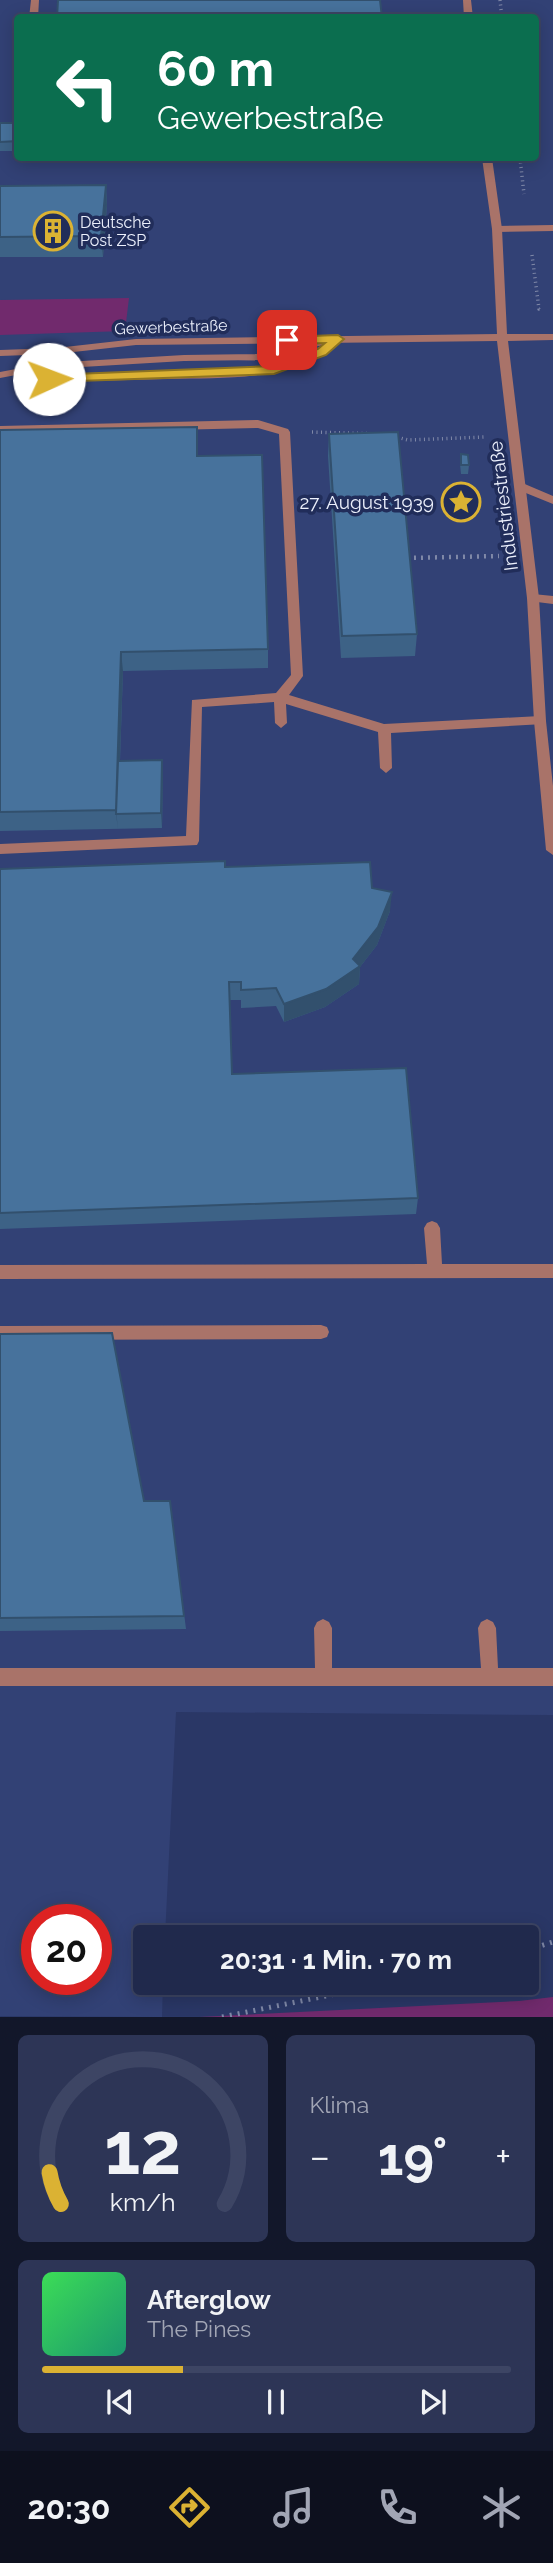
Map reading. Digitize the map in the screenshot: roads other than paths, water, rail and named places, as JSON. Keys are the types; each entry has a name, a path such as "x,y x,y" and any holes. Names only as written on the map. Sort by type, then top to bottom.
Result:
{"street":[{"name":"Industriestraße","path":"487,161 496,229 502,336 533,598 540,721 553,850"},
{"path":"496,229 553,228"},
{"name":"Gewerbestraße","path":"0,354 136,342 553,337"},
{"path":"5,374 49,379 251,373 274,370 322,352 338,339"},
{"path":"5,374 48,366 184,358 262,357 338,339"},
{"path":"0,430 258,424 284,432 297,676 280,697 281,723"},
{"path":"520,486 553,500"},
{"path":"533,598 553,600"},
{"path":"0,849 192,841 196,703 280,697 384,729 540,721"},
{"path":"384,729 386,768"},
{"path":"432,1228 435,1271"},
{"path":"0,1272 553,1271"},
{"path":"0,1333 321,1332"},
{"path":"323,1628 324,1676"},
{"path":"487,1628 490,1677"},
{"path":"0,1677 553,1677"}],"place":[{"name":"Deutsche Post ZSP","path":"53,231"},
{"name":"27. August 1939","path":"461,502"}]}
